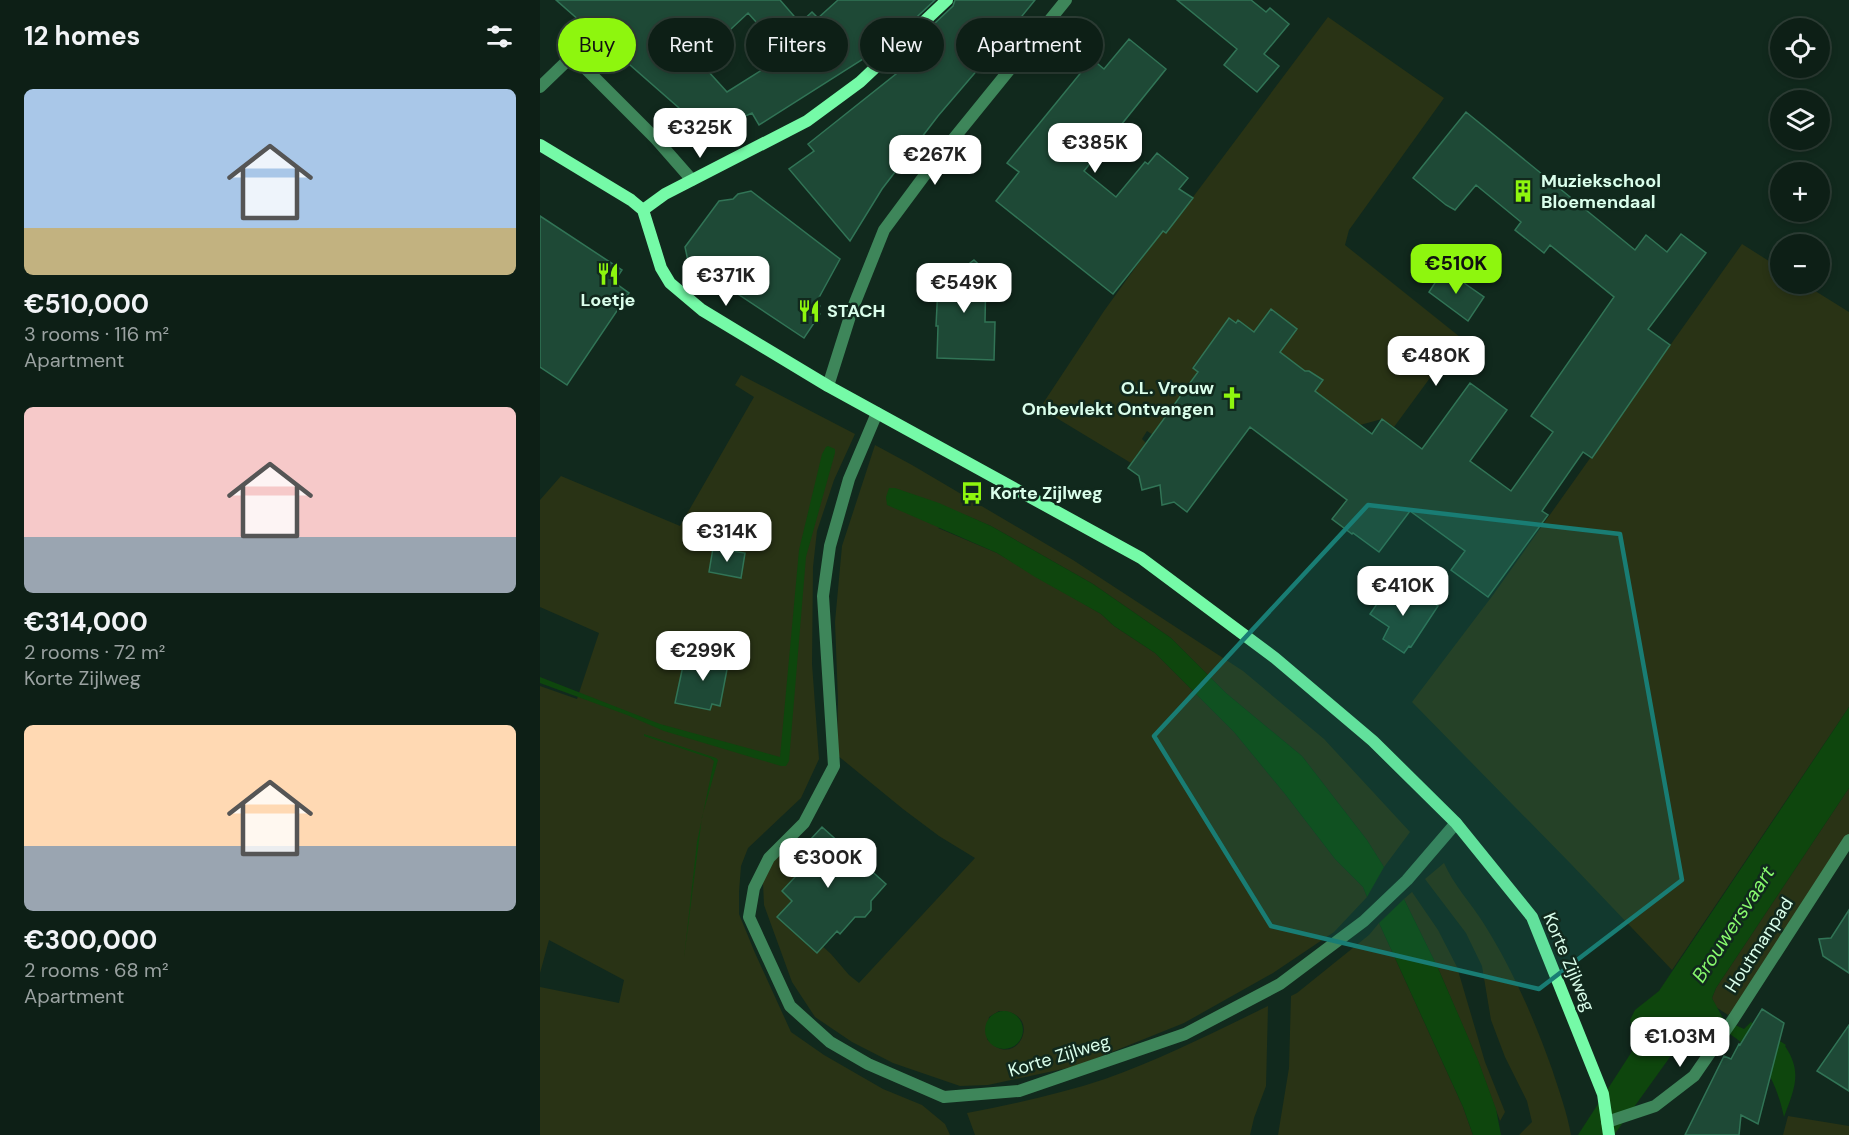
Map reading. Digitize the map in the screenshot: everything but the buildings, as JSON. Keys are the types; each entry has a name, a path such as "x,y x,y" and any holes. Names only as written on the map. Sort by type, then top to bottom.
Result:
{"main road":[{"path":"540,145 631,200 643,210 665,194 807,121 860,82 947,0"},
{"name":"Korte Zijlweg","path":"643,210 661,268 670,283 702,310 877,414 1141,558 1275,658 1373,741 1456,823 1532,917 1603,1094 1609,1135"}],"street":[{"path":"828,386 852,310 884,230 933,164 1066,0"},
{"path":"540,87 569,59 584,67 656,139 692,180"},
{"name":"Korte Zijlweg","path":"877,414 849,479 830,546 823,596 834,766 804,823 769,858 754,888 750,917 790,1006 830,1042 868,1065 944,1097 1019,1091 1185,1034 1280,984 1364,921 1407,880 1456,823"},
{"name":"Houtmanpad","path":"1607,1122 1655,1106 1694,1076 1849,840"}],"highlighted area":[{"path":"1368,505 1620,534 1682,880 1539,989 1271,926 1154,736"}],"shaded area":[{"path":"1328,17 1444,98 1349,230 1345,245 1460,337 1394,427 1382,419 1360,425 1314,391 1318,377 1305,371 1280,352 1297,329 1271,309 1254,332 1229,318 1207,360 1201,356 1192,368 1198,372 1153,435 1147,431 1142,439 1146,443 1131,463 1040,408 1104,311 1156,239 1163,231 1166,233"},
{"path":"1742,244 1770,262 1770,294 1820,294 1849,312 1849,707 1672,970 1412,702 1493,595"},
{"path":"741,375 855,434 834,480 817,531 813,567 812,664 819,759 801,798 748,848 741,866 739,914 791,1032 824,1055 883,1089 922,1105 945,1124 950,1135 540,1135 540,987 619,1003 624,980 549,940 540,973 540,686 577,699 599,633 540,607 540,500 561,476 680,526 754,397 735,385"},
{"path":"875,445 1073,560 1243,671 1324,739 1410,832 1384,867 1367,840 1302,756 1226,693 1171,638 1093,584 991,526 965,515 938,528 997,553 1101,614 1114,626 1155,653 1234,732 1335,859 1363,887 1367,897 1334,932 1273,973 1184,1023 1077,1066 988,1085 960,1086 893,1063 852,1042 815,1017 792,982 764,905 763,883 767,867 792,834 802,844 792,858 806,871 792,918 859,983 975,858 939,836 837,755 838,700 835,622 842,546","holes":["999,1011 1013,1014 1021,1020 1024,1029 1022,1038 1016,1046 1008,1049 998,1048 987,1039 989,1017"]},
{"path":"1849,788 1849,842 1742,1001 1728,1015 1716,1007 1712,998 1716,988"},
{"path":"1444,863 1495,941 1522,995 1552,1069 1571,1135 1519,1135 1532,1122 1527,1101 1505,1057 1491,1020 1482,966 1466,933 1425,879"},
{"path":"1412,892 1438,930 1457,967 1485,1062 1505,1112 1500,1121 1478,1061 1438,968 1404,899"},
{"path":"1379,923 1463,1107 1473,1135 1278,1135 1289,1068 1291,996 1369,935"},
{"path":"1268,1006 1266,1086 1250,1135 975,1135 967,1113 1036,1098 1105,1079 1167,1054"},
{"path":"1788,1116 1849,1126 1849,1135 1783,1135"}],"water":[{"path":"828,446 835,449 835,453 806,557 789,761 786,766 664,731 540,683 540,677 660,724 780,757 799,550 822,454"},
{"path":"889,488 939,503 991,526 1093,584 1171,638 1226,693 1302,756 1367,840 1384,867 1367,897 1363,887 1335,859 1234,732 1155,653 1114,626 1101,614 997,553 887,505 886,497"},
{"name":"Brouwersvaart","path":"1849,707 1849,788 1716,988 1712,998 1724,1020 1744,1029 1751,1022 1786,1045 1794,1065 1795,1081 1784,1117 1774,1086 1760,1061 1739,1041 1711,1023 1697,1028 1680,1050 1675,1050 1614,1135 1578,1135 1640,1039 1633,1031 1630,1020 1635,1010 1659,991"},
{"path":"644,734 718,760 703,814 714,761 644,736"},
{"path":"702,820 684,958 697,842"},
{"path":"1404,899 1438,968 1478,1060 1496,1109 1501,1135 1473,1135 1463,1107 1379,923"},
{"path":"1004,1011 1018,1016 1023,1030 1018,1044 1004,1049 990,1044 985,1030 990,1016"}],"place":[{"name":"Muziekschool Bloemendaal","path":"1523,191"},
{"name":"Loetje","path":"608,274"},
{"name":"STACH","path":"809,311"},
{"name":"O.L. Vrouw Onbevlekt Ontvangen","path":"1232,398"},
{"name":"Korte Zijlweg","path":"972,493"}]}
